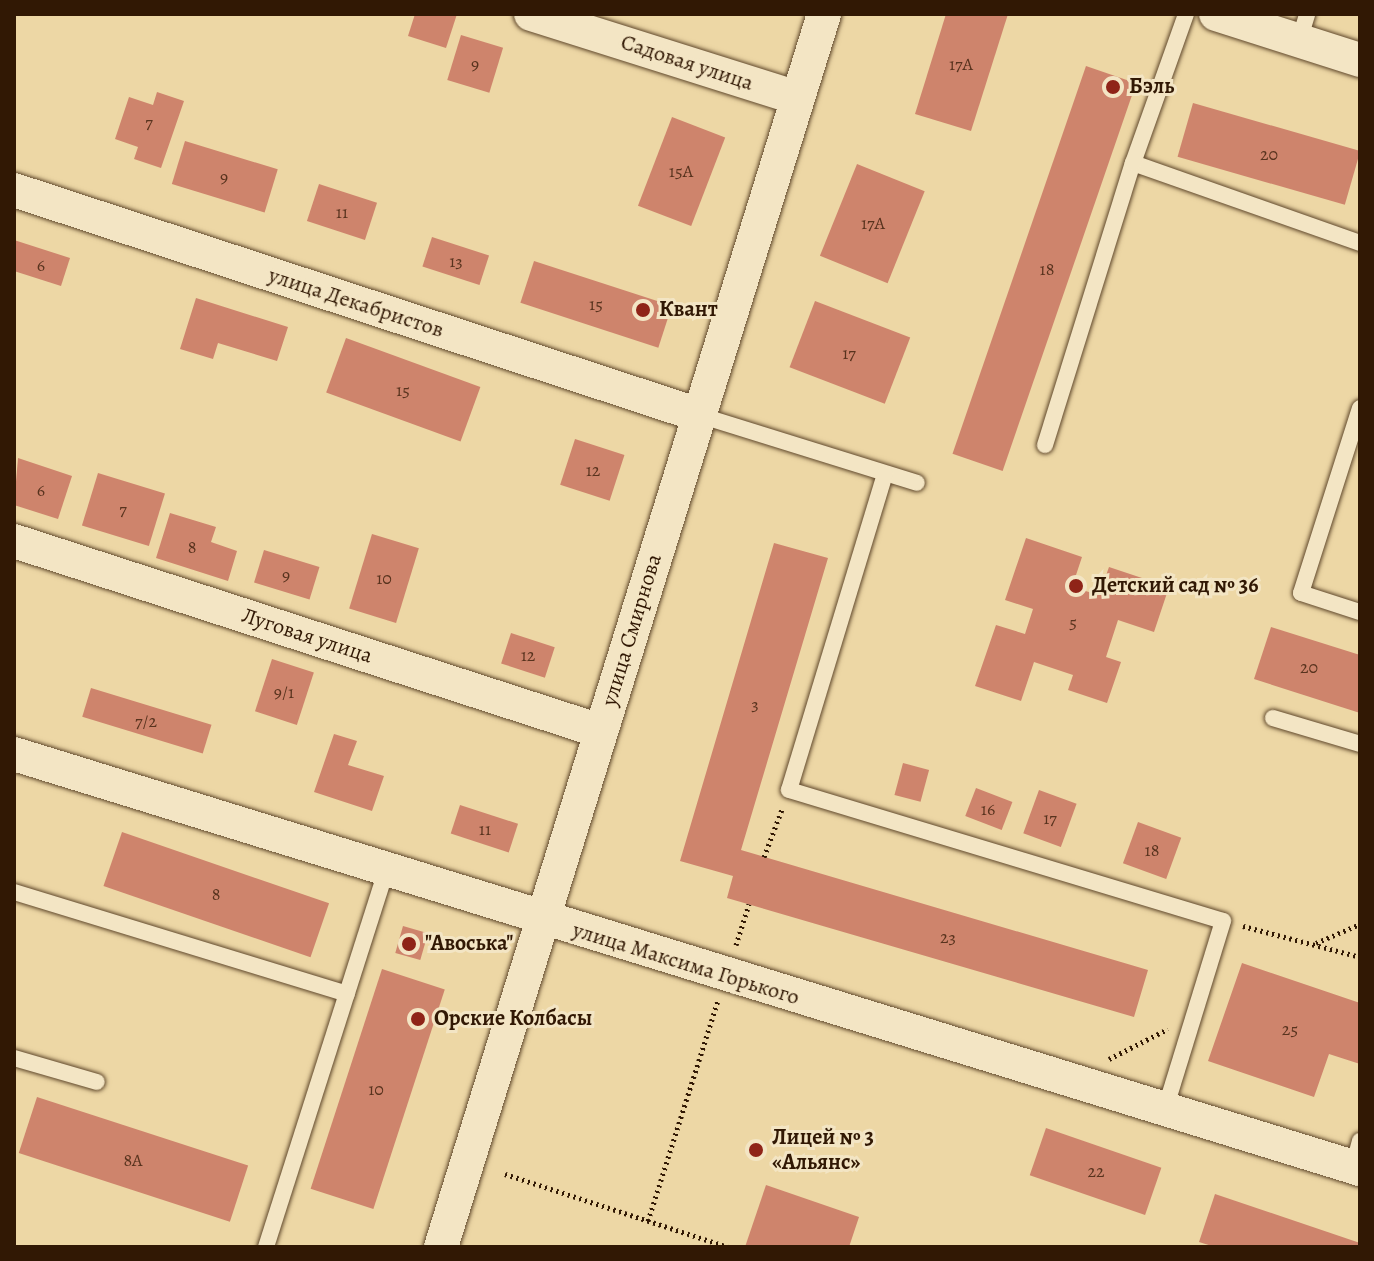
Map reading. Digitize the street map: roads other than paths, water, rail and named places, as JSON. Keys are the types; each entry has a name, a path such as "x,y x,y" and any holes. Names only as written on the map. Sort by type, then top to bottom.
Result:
{"street":[{"name":"Садовая улица","path":"531,14 797,98"},
{"name":"улица Смирнова","path":"441,1247 824,14"},
{"path":"1216,14 1303,27 1360,60"},
{"name":"улица Декабристов","path":"14,190 699,415"},
{"name":"Луговая улица","path":"14,541 600,731"},
{"name":"улица Максима Горького","path":"14,754 1165,1110 1358,1159"}],"lane":[{"path":"1045,445 1133,163 1186,14"},
{"path":"1133,163 1360,243"},
{"path":"1360,408 1357,427 1301,593 1360,612"},
{"path":"699,415 917,483"},
{"path":"885,474 789,790 1223,921 1165,1110"},
{"path":"1273,718 1360,744"},
{"path":"266,1247 386,871"},
{"path":"14,892 347,994"},
{"path":"14,1058 97,1082"}],"place":[{"name":"Бэль","path":"1113,87"},
{"name":"Квант","path":"643,310"},
{"name":"Детский сад № 36","path":"1076,586"},
{"name":"\"Авоська\"","path":"409,944"},
{"name":"Орские Колбасы","path":"418,1019"},
{"name":"Лицей № 3 «Альянс»","path":"756,1150"}]}
